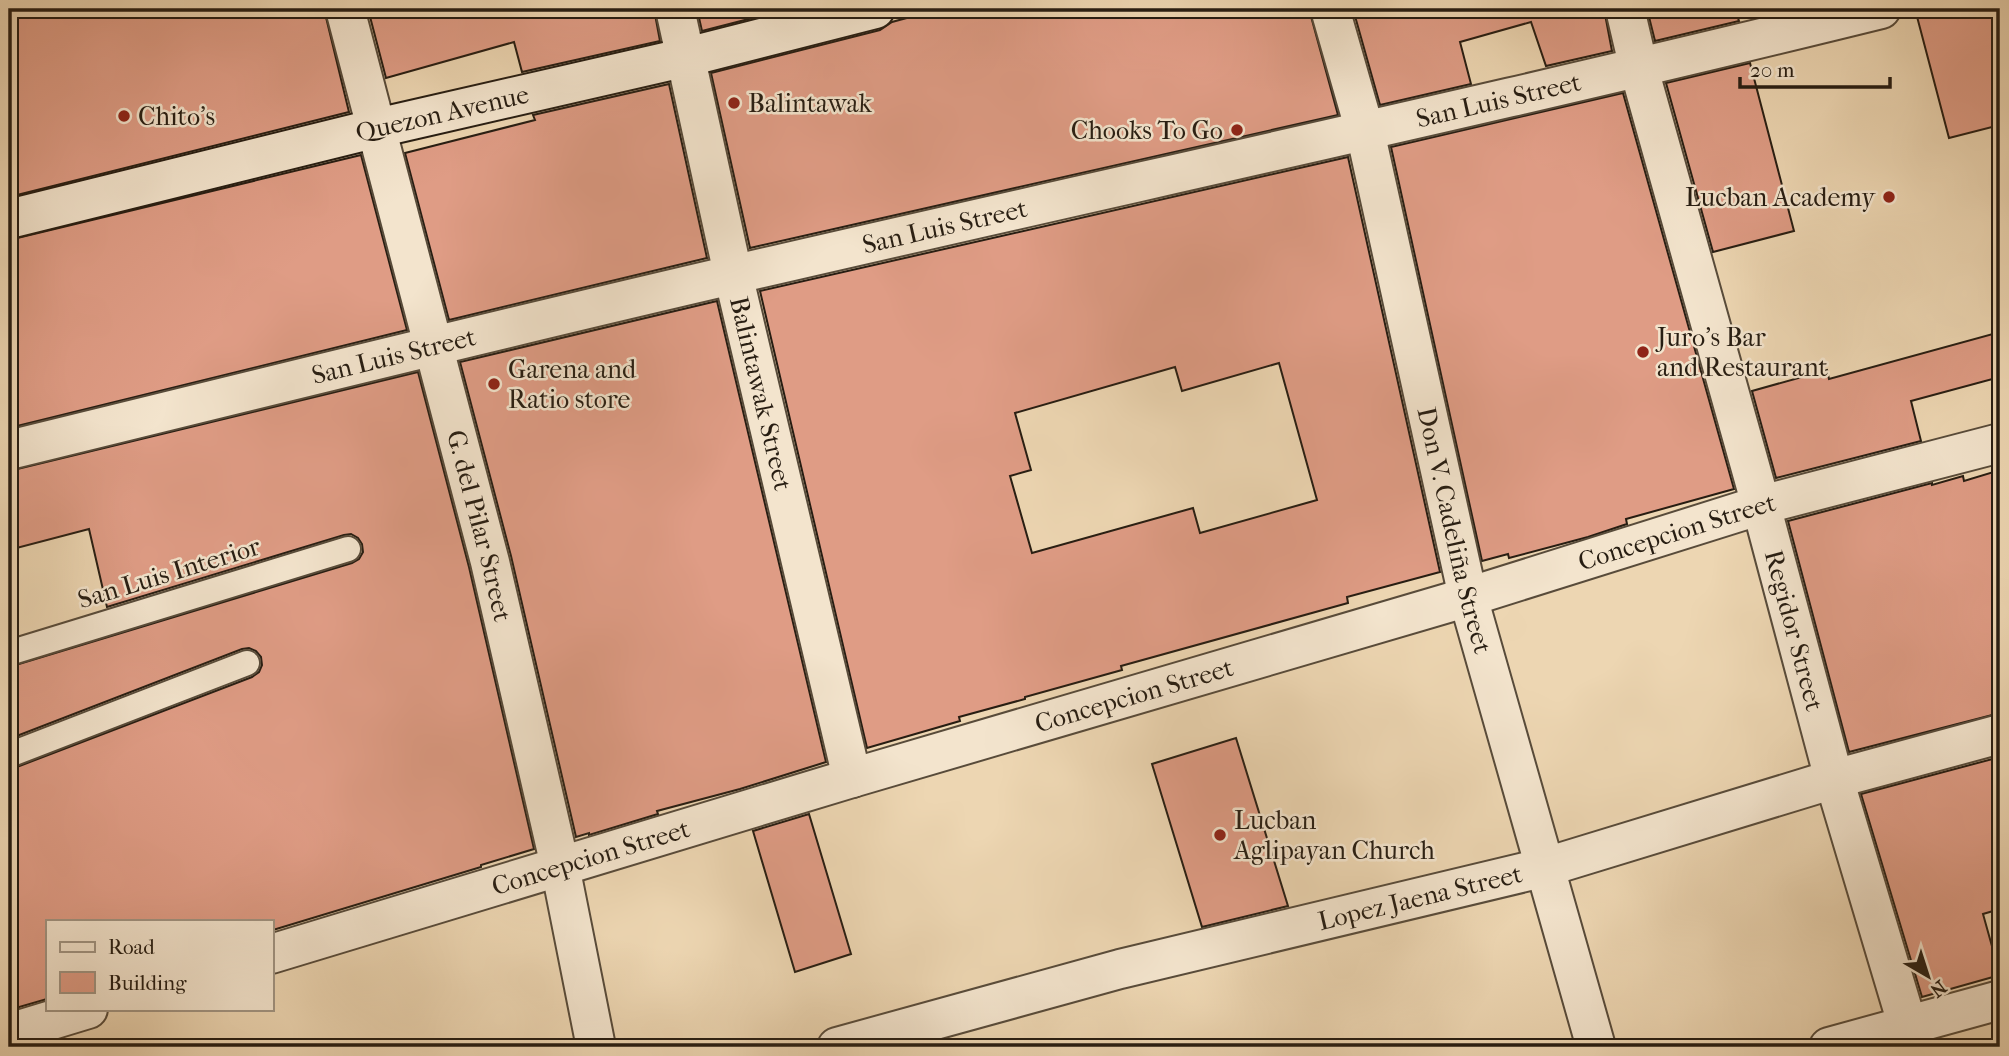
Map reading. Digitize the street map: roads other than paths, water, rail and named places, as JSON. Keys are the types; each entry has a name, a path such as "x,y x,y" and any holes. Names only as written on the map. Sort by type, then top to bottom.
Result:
{"street":[{"name":"G. del Pilar Street","path":"345,9 490,562 560,866 596,1047"},
{"name":"Balintawak Street","path":"675,9 733,274 852,778"},
{"name":"Quezon Avenue","path":"9,219 377,128 687,57 876,9"},
{"name":"Don V. Cadeliña Street","path":"1330,9 1364,131 1468,597 1596,1047"},
{"name":"Regidor Street","path":"1625,9 1639,69 1761,505 1834,779 1911,1036"},
{"name":"San Luis Street","path":"9,450 432,345 733,274 1639,69 1881,9"},
{"name":"Concepcion Street","path":"273,953 852,778 1468,597 1761,505 2000,443"},
{"name":"Lopez Jaena Street","path":"837,1047 1120,969 1546,867 1834,779 2000,734"},
{"path":"1829,1047 1911,1036 2000,1000"},
{"path":"9,1033 85,1010"}],"lane":[{"name":"San Luis Interior","path":"9,653 348,549"},
{"path":"9,755 247,663"}],"place":[{"name":"Balintawak","path":"734,103"},
{"name":"Chito's","path":"124,116"},
{"name":"Chooks To Go","path":"1237,130"},
{"name":"Lucban Academy","path":"1889,197"},
{"name":"Juro's Bar and Restaurant","path":"1643,352"},
{"name":"Garena and Ratio store","path":"494,384"},
{"name":"Lucban Aglipayan Church","path":"1220,835"}]}
